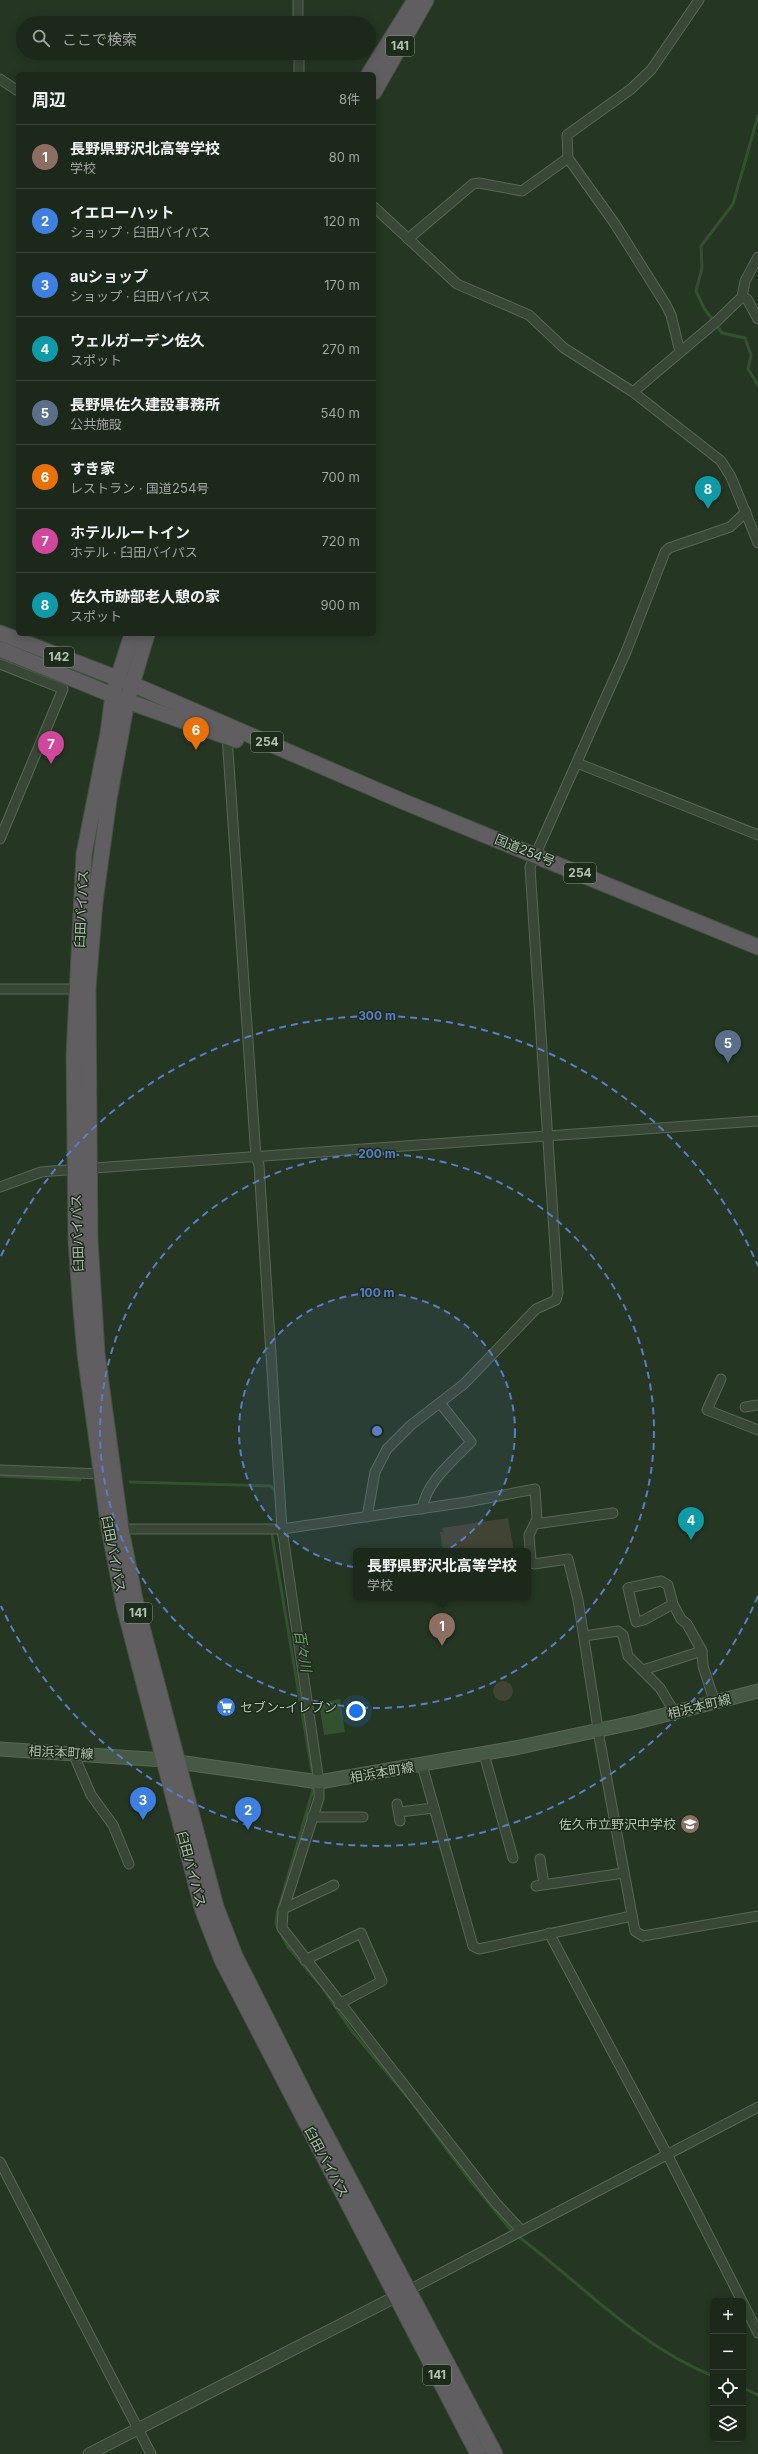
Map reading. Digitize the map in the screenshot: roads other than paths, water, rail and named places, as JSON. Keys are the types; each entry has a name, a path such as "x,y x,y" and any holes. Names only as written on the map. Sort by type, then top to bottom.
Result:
{"highway":[{"name":"141","path":"370,72 416,0"},
{"name":"141","path":"376,88 426,0"},
{"name":"142","path":"0,633 117,680 132,684"},
{"name":"141","path":"117,680 131,636"},
{"name":"141","path":"132,684 146,636"},
{"name":"142","path":"0,649 128,700"},
{"name":"臼田バイパス","path":"117,680 113,694 108,733 84,854 76,988 82,1169 97,1353 121,1529 170,1760"},
{"name":"臼田バイパス","path":"132,684 109,800 95,902 88,988 82,1169 76,1240 80,1305 108,1529 124,1606 216,1907 235,1956 403,2293 478,2454"},
{"name":"国道254号","path":"132,684 402,801 536,854 758,947"},
{"name":"国道254号","path":"128,700 227,736 348,783 402,801"},
{"name":"臼田バイパス","path":"403,2293 495,2454"}],"main road":[{"name":"相浜本町線","path":"0,1749 170,1760 319,1782 484,1754 598,1731 715,1703 758,1691"}],"street":[{"path":"298,0 298,16"},
{"path":"680,352 671,315 666,305 615,224 568,158 567,136 632,89 651,70 664,54 699,0"},
{"path":"298,60 299,72"},
{"path":"0,79 16,90"},
{"path":"408,239 473,184 479,183 522,191 568,158"},
{"path":"376,209 457,284 529,315 581,360 633,392 721,461 731,477 758,542"},
{"path":"633,392 714,323 742,297 744,281 758,257"},
{"path":"742,297 747,299 758,319"},
{"path":"367,1516 375,1472 387,1449 411,1425 464,1384 536,1309 556,1300 558,1293 530,867 570,774 577,763 626,652 666,552 669,548 730,528 746,512"},
{"path":"0,664 63,689 0,838"},
{"path":"227,736 256,1157 259,1165 282,1529 319,1782 319,1798 283,1909 282,1928 339,2004 495,2202 521,2230"},
{"path":"577,763 758,835"},
{"path":"0,989 76,988"},
{"path":"0,1187 41,1172 541,1138 547,1135 758,1121"},
{"path":"722,1379 707,1410 758,1430"},
{"path":"422,1509 424,1495 434,1481 471,1442 440,1402"},
{"path":"745,1406 758,1405"},
{"path":"0,1470 101,1474"},
{"path":"121,1529 282,1529 422,1509 535,1490 537,1519 536,1524 529,1535 530,1548"},
{"path":"536,1524 613,1513"},
{"path":"531,1560 534,1564 568,1559 584,1636 598,1731 635,1931 643,1936 758,1916"},
{"path":"673,1604 644,1620 636,1622 628,1588 662,1581 668,1585 673,1604 702,1651 703,1666 715,1703"},
{"path":"584,1636 618,1632 623,1635 628,1656 660,1688 675,1713"},
{"path":"643,1670 702,1651"},
{"path":"73,1753 91,1795 113,1825 129,1864"},
{"path":"484,1754 513,1858"},
{"path":"422,1765 474,1946 479,1949 632,1916"},
{"path":"399,1812 434,1808"},
{"path":"312,1817 363,1817"},
{"path":"540,1859 540,1885 624,1873"},
{"path":"283,1909 334,1885"},
{"path":"305,1960 360,1933 382,1981 339,2004"},
{"path":"549,1933 667,2154 740,2298"},
{"path":"89,2454 403,2293 758,2107"},
{"path":"0,2162 151,2454"},
{"path":"746,2310 758,2332"}],"waterway":[{"path":"758,116 733,204 701,246 702,268 696,291 704,308 722,333 745,338 751,355 748,369 758,385"},
{"path":"0,1476 80,1480"},
{"path":"130,1482 271,1486 277,1493"},
{"name":"百々川","path":"272,1535 312,1771"},
{"path":"313,1790 277,1914 276,1924 288,1947 322,1987 351,2030 410,2100 469,2179 511,2230"},
{"path":"519,2237 636,2331 660,2348 710,2375"},
{"path":"746,2389 758,2395"}],"place":[{"name":"佐久市跡部老人憩の家","path":"708,509"},
{"name":"すき家","path":"196,750"},
{"name":"ホテルルートイン","path":"51,764"},
{"name":"長野県佐久建設事務所","path":"728,1063"},
{"name":"ウェルガーデン佐久","path":"691,1540"},
{"name":"長野県野沢北高等学校","path":"442,1646"},
{"name":"セブン-イレブン","path":"226,1707"},
{"name":"auショップ","path":"143,1820"},
{"name":"佐久市立野沢中学校","path":"690,1824"},
{"name":"イエローハット","path":"248,1830"}]}
